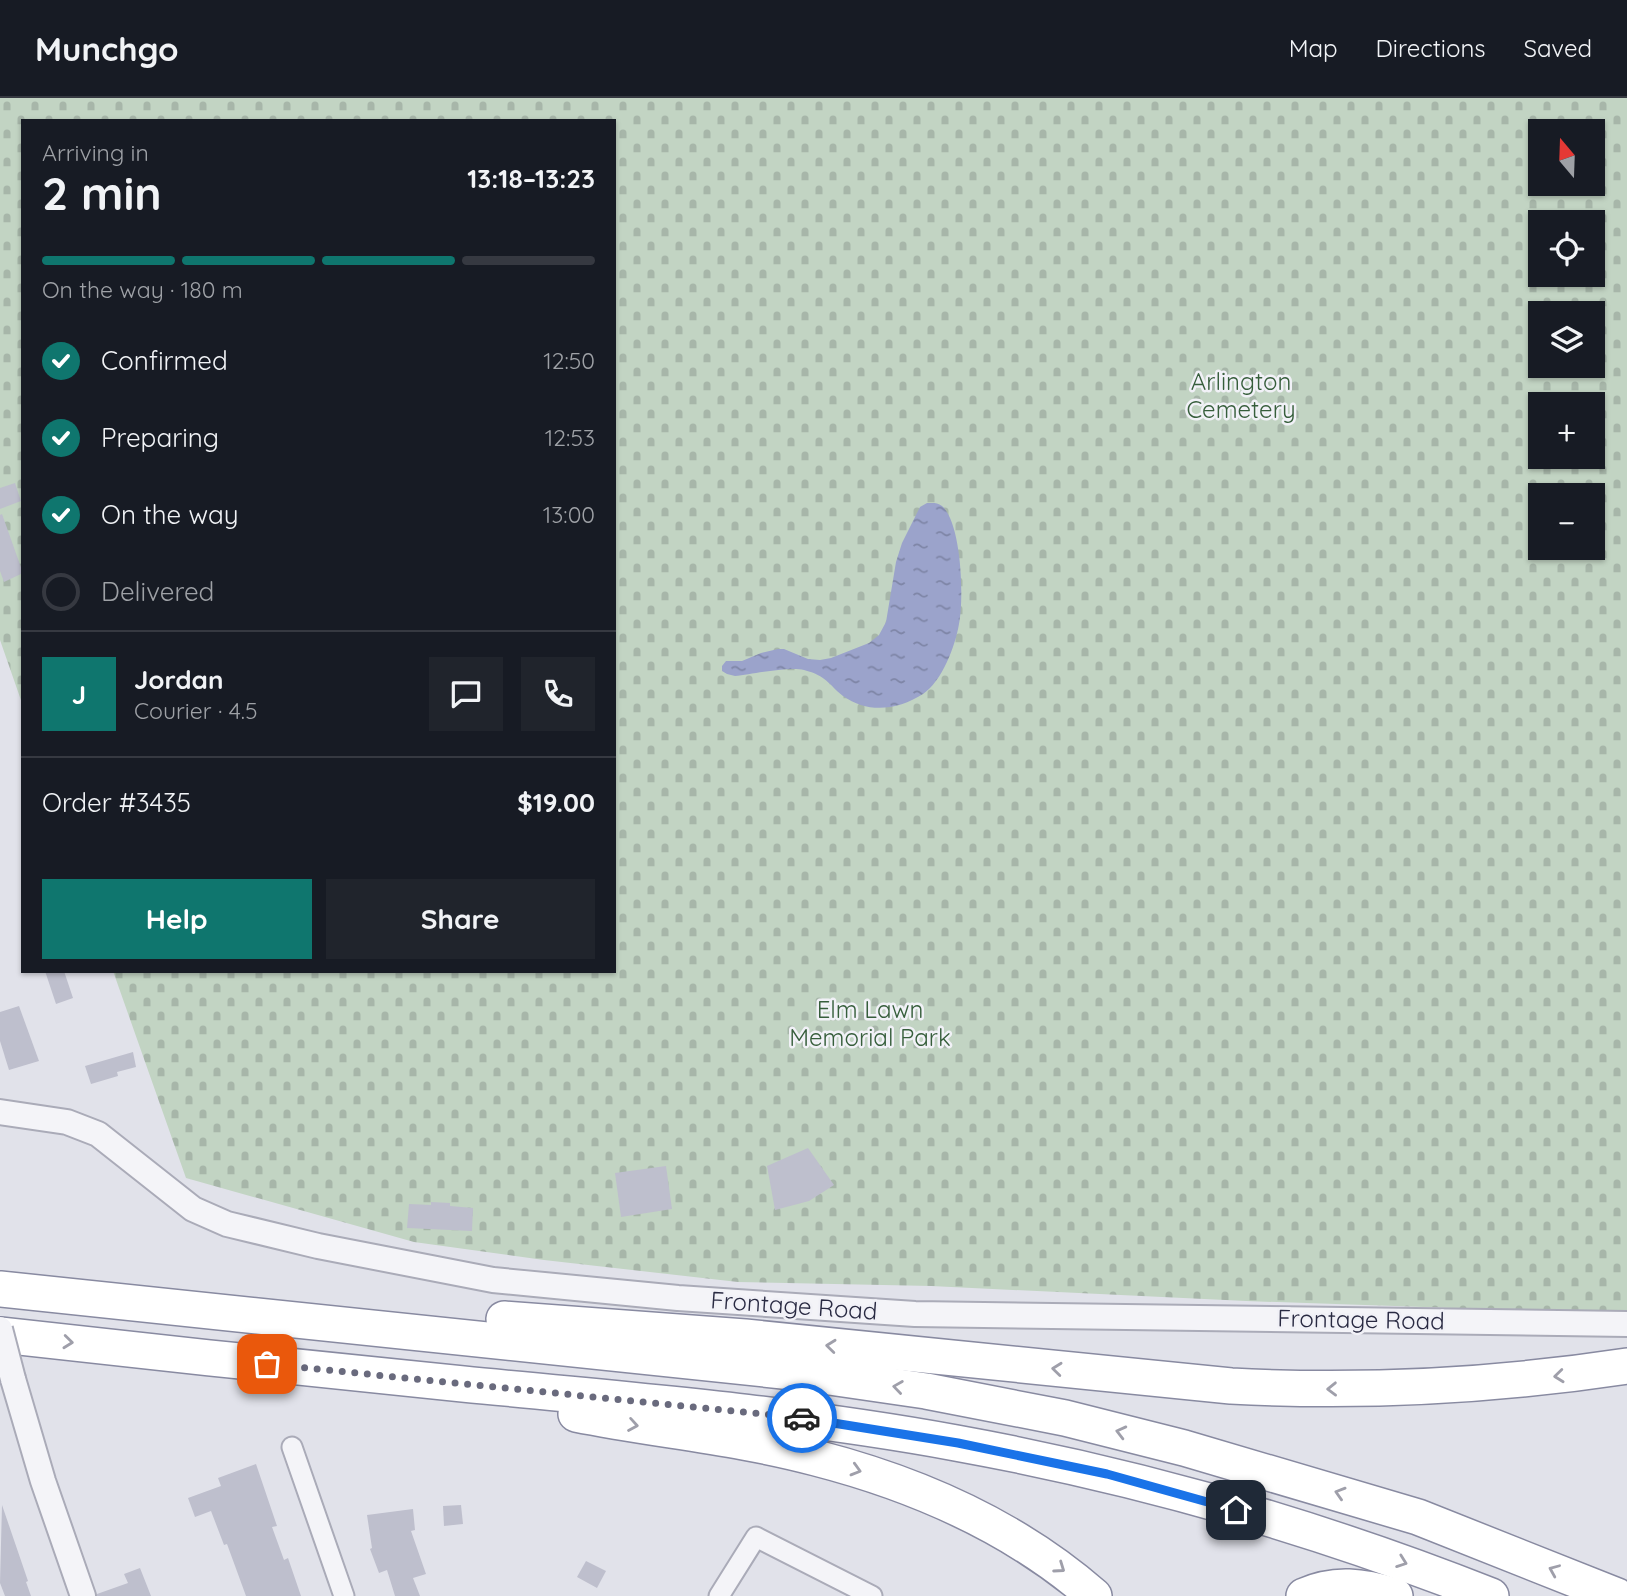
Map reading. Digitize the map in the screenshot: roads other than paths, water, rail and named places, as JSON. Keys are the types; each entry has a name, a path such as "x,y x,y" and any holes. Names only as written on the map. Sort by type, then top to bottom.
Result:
{"highway":[{"path":"0,1289 775,1370 926,1391 1065,1418 1297,1480 1418,1517 1617,1596"},
{"path":"47,1295 532,1321 745,1337 1231,1386 1306,1390 1393,1389 1495,1383 1627,1366"},
{"path":"0,1335 808,1419 958,1443 1107,1474 1236,1510 1360,1546 1491,1596"},
{"path":"374,1375 635,1426 754,1445 815,1458 874,1475 992,1525 1070,1575 1094,1596"},
{"path":"1304,1596 1317,1590 1340,1586 1364,1587 1395,1596"}],"street":[{"name":"Frontage Road","path":"0,1112 66,1122 98,1134 193,1209 228,1224 306,1243 493,1280 678,1298 915,1314 1627,1324"},
{"path":"0,1329 43,1481 83,1596"},
{"path":"292,1447 344,1596"},
{"path":"719,1596 756,1537 872,1596"}],"water":[{"path":"927,503 942,506 954,529 960,562 961,612 951,653 936,681 923,694 903,704 883,708 863,706 843,696 822,678 804,670 735,676 722,671 726,661 742,661 778,649 808,659 831,658 869,643 879,635 886,622 896,562 902,543 920,507"}],"park label":[{"name":"Arlington Cemetery","path":"1241,396"},
{"name":"Elm Lawn Memorial Park","path":"870,1024"}]}
